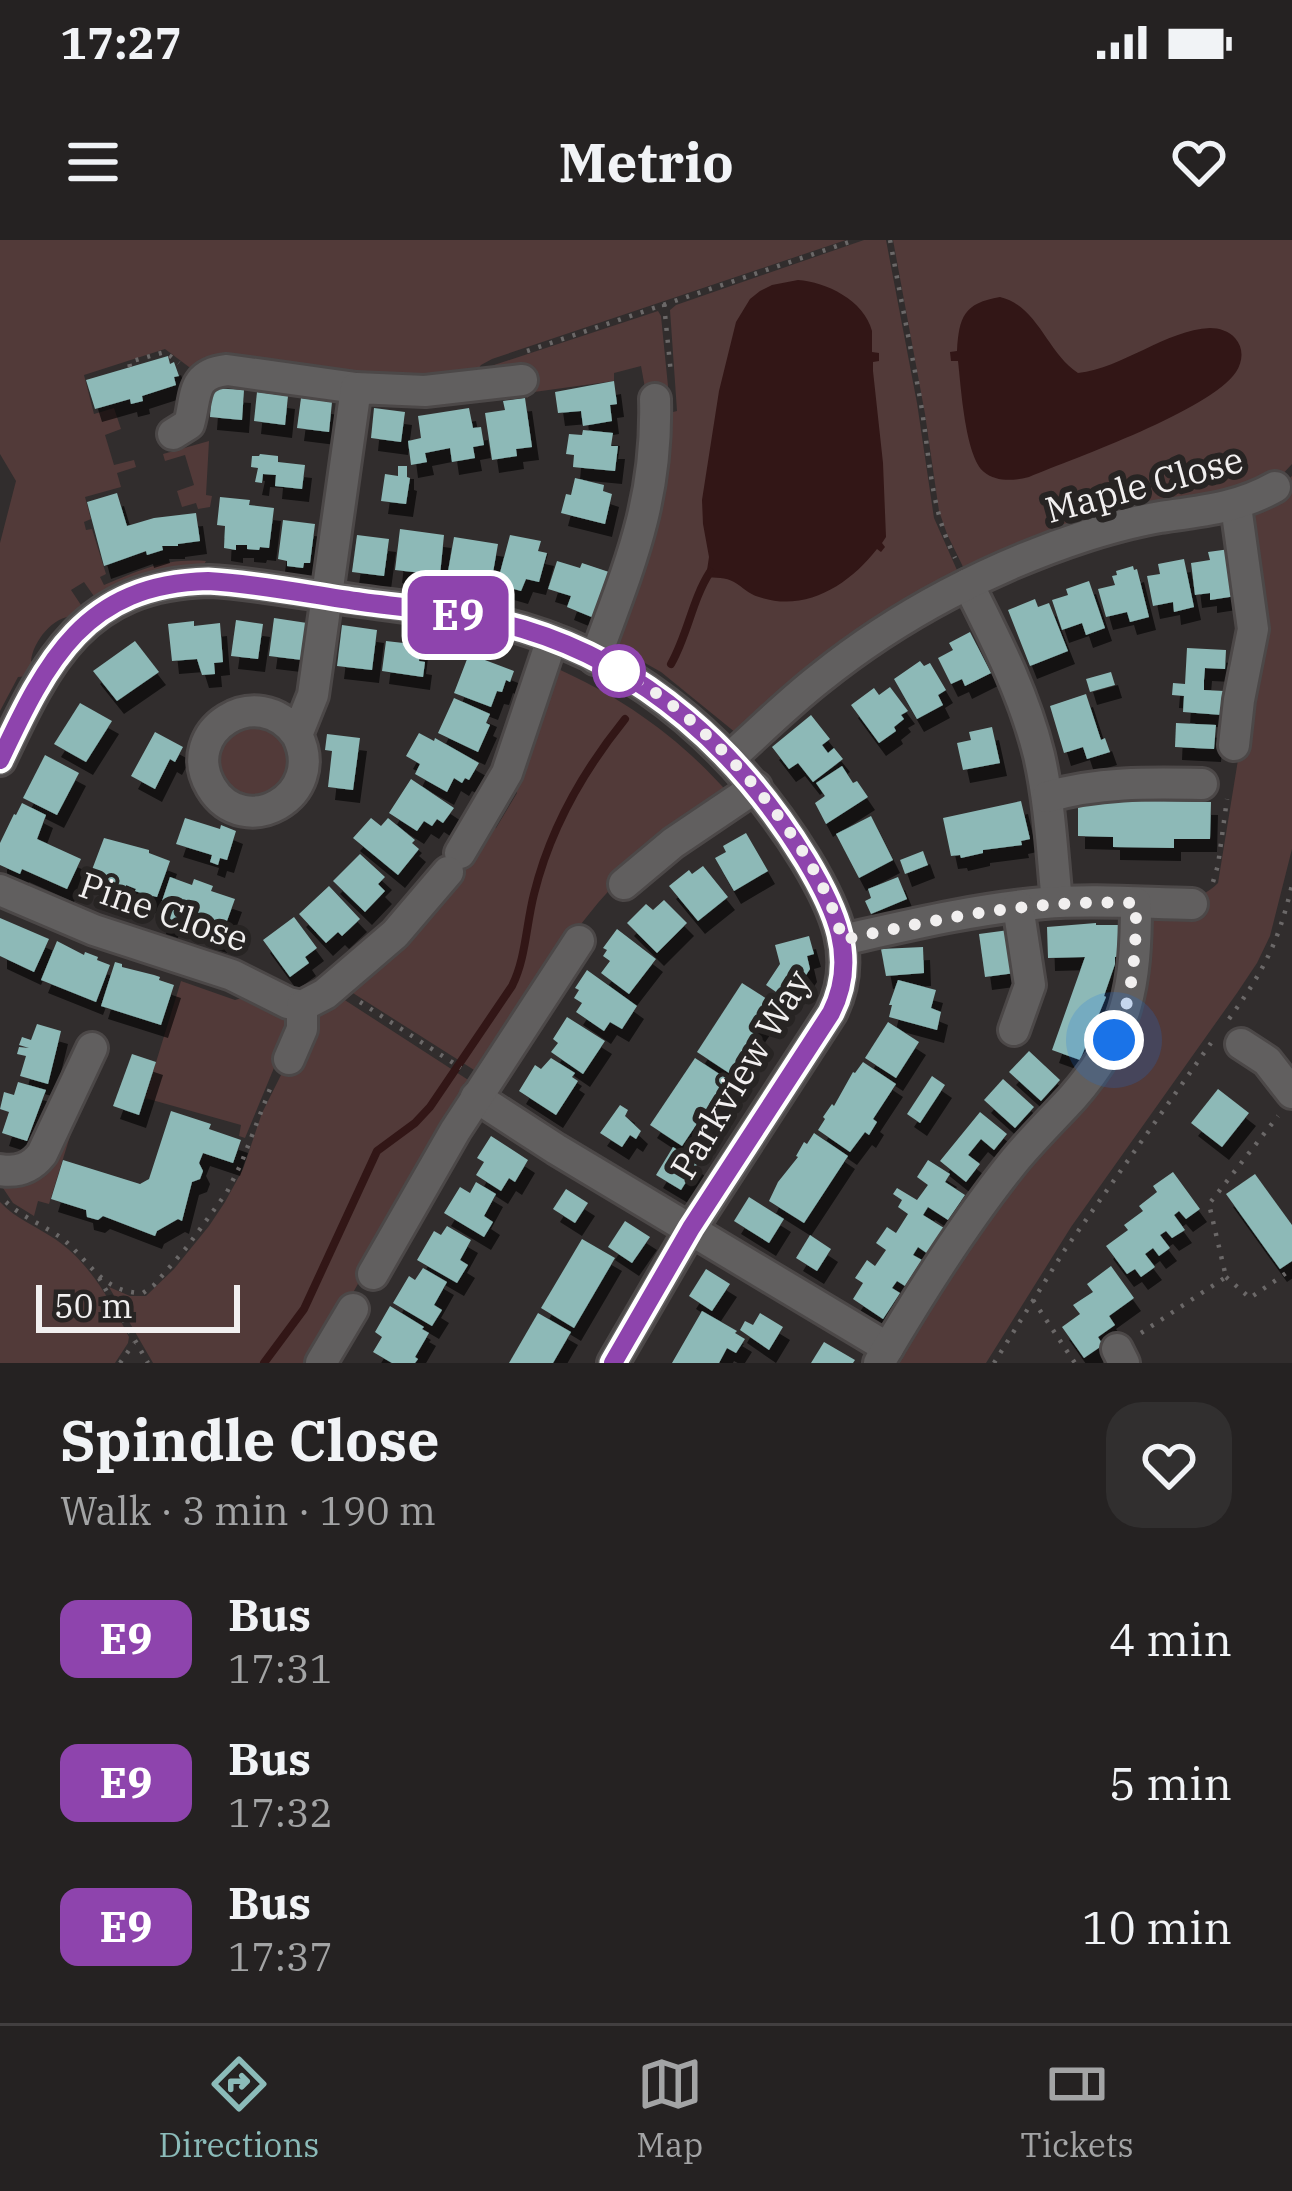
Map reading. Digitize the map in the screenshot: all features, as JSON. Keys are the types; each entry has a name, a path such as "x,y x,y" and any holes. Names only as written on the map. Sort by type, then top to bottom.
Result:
{"street":[{"path":"173,434 189,424 194,392 213,372 424,392 518,368"},
{"path":"296,722 313,695 356,388"},
{"path":"595,659 646,510 655,406"},
{"name":"Maple Close","path":"730,758 832,668 968,584 1108,529 1235,506 1275,488"},
{"path":"1234,746 1253,629 1235,506"},
{"name":"Parkview Way","path":"0,760 57,653 78,630 138,593 188,582 230,583 455,614 552,639 654,692 730,758 782,820 823,889 842,940 843,980 831,1013 691,1228 613,1363"},
{"path":"968,584 1021,698 1039,755 1057,902"},
{"path":"289,1059 300,1036 302,1006 335,986 404,925 454,862 507,773 552,639"},
{"path":"1047,796 1099,785 1202,784"},
{"path":"624,884 756,787"},
{"name":"Pine Close","path":"0,890 94,930 214,969 302,1006"},
{"path":"474,1086 556,1149 691,1228 883,1355 988,1196 1090,1077 1114,1040 1133,977 1136,903"},
{"path":"842,940 1018,906 1192,904"},
{"path":"1014,1030 1030,985 1018,906"},
{"path":"373,1274 474,1086 579,941"},
{"path":"1241,1044 1267,1060 1285,1104"},
{"path":"1,1183 42,1154 92,1048"},
{"path":"321,1363 353,1309"}],"path":[{"path":"518,368 664,304 855,240"},
{"path":"890,240 937,516 968,584"},
{"path":"655,406 674,408 664,304"},
{"path":"130,367 129,362 166,352 201,382"},
{"path":"1192,904 1193,892 1208,888 1216,873 1234,746"},
{"path":"994,1363 1064,1251 1265,966 1280,934 1292,885"},
{"path":"335,986 434,1051 474,1086"},
{"path":"99,1278 137,1294 161,1278 227,1192 283,1057 289,1059"},
{"path":"1285,1104 1210,1204 1226,1277 1250,1298 1292,1269"},
{"path":"1,1183 16,1211 66,1242 99,1278 148,1363"},
{"path":"1120,1356 1226,1277"},
{"path":"1033,1300 1075,1363"},
{"path":"120,1363 135,1341"}],"shaded area":[{"path":"0,240 846,240 492,359 476,372 443,379 197,373 165,349 84,375 94,414 114,408 121,429 105,435 114,465 134,460 136,467 117,473 121,487 85,497 91,519 84,522 86,530 92,529 106,574 100,577 104,585 165,563 206,561 202,568 147,577 96,599 84,582 71,590 83,608 40,638 31,661 35,666 29,676 18,677 0,711 0,543 16,481 0,454"},
{"path":"864,240 886,240 934,518 960,577 736,733 661,672 613,645 665,414 677,411 670,310"},
{"path":"893,240 1292,240 1292,464 1279,478 966,573 939,511"},
{"path":"798,280 842,295 861,310 872,331 872,352 879,353 873,371 886,537 881,552 877,549 839,584 809,598 776,601 755,596 731,580 706,577 709,557 702,500 719,391 736,322 760,291"},
{"path":"1000,297 1024,310 1078,373 1177,335 1210,328 1235,338 1240,363 1221,387 1140,432 1029,477 994,478 984,472 972,451 958,361 951,361 950,352 957,351 960,329 971,308"},
{"path":"658,311 670,406 647,399 641,366 614,373 614,381 534,392 527,398 523,372 484,371 494,365"},
{"path":"209,441 206,495 212,496 210,507 198,509 196,503 182,507 177,491 194,485 185,455 165,461 163,454"},
{"path":"1292,476 1292,849 1270,936 1237,993 1071,1227 986,1363 889,1363 980,1218 1062,1129 1148,925 1218,883 1249,692 1251,513"},
{"path":"554,667 650,721 731,796 652,853 607,893 568,942 482,1075 345,988 484,831 496,828 517,793 512,781"},
{"path":"235,724 283,730 295,773 263,801 227,792 214,750"},
{"path":"181,981 235,1000 252,995 291,1014 245,1138 239,1136 241,1125 145,1098"},
{"path":"337,995 476,1085 313,1363 153,1363 109,1287 130,1296 146,1296 209,1226 243,1169 262,1113 309,1019"},
{"path":"66,1132 71,1133 49,1204 38,1201 34,1216 13,1203 3,1188 24,1182"},
{"path":"0,1202 67,1248 98,1283 129,1337 115,1363 0,1363"}],"building":[{"path":"168,356 179,376 174,377 176,385 142,396 143,401 131,404 130,399 95,409 86,380"},
{"path":"614,381 617,404 610,405 612,421 583,426 581,411 558,413 555,392"},
{"path":"212,388 244,390 242,420 210,417"},
{"path":"257,392 288,396 285,425 254,421"},
{"path":"301,398 332,402 329,432 297,428"},
{"path":"525,398 532,447 516,449 517,456 492,460 485,413 505,410 503,401"},
{"path":"374,408 405,412 401,442 371,438"},
{"path":"469,408 473,428 481,427 484,445 473,447 475,458 452,462 450,448 425,453 427,462 411,465 408,441 421,438 418,416"},
{"path":"583,430 613,433 611,446 618,446 615,471 573,467 574,455 566,454 569,434 582,435"},
{"path":"252,456 305,465 302,489 275,486 276,475 263,474 262,483 255,482 258,468 251,467"},
{"path":"398,466 407,466 410,478 406,504 381,501 385,474 398,476"},
{"path":"575,478 604,485 603,491 612,494 605,524 561,513"},
{"path":"117,493 127,526 196,513 200,541 162,546 163,550 104,566 87,502"},
{"path":"220,497 274,508 269,548 224,548 225,526 217,525"},
{"path":"283,520 315,524 310,563 303,568 278,559"},
{"path":"400,529 444,535 440,575 395,570"},
{"path":"357,535 389,539 384,576 352,572"},
{"path":"510,535 541,541 538,551 547,553 539,582 526,579 521,591 497,584"},
{"path":"454,537 498,544 491,584 447,577"},
{"path":"1230,549 1236,596 1210,600 1210,593 1195,595 1191,563 1210,560 1208,552"},
{"path":"1184,559 1194,607 1174,612 1173,602 1153,606 1147,576 1160,574 1158,564"},
{"path":"557,561 609,572 594,618 567,607 571,596 548,589"},
{"path":"1133,566 1149,617 1130,622 1127,612 1106,617 1098,589 1115,585 1112,576 1116,571"},
{"path":"1089,581 1105,628 1086,635 1082,623 1062,630 1052,600"},
{"path":"1035,599 1038,607 1049,603 1068,651 1030,666 1008,610"},
{"path":"274,618 307,623 302,660 269,656"},
{"path":"236,620 263,624 258,659 231,656"},
{"path":"194,621 194,626 220,623 223,662 214,663 215,674 202,675 197,659 172,661 168,624"},
{"path":"342,625 377,630 372,670 337,666"},
{"path":"970,632 991,673 965,686 962,679 951,684 938,658 953,650 949,643"},
{"path":"135,641 159,672 117,701 93,671"},
{"path":"386,641 421,645 423,677 382,671"},
{"path":"1187,648 1226,650 1225,669 1205,668 1204,680 1204,690 1224,691 1222,715 1183,712 1184,696 1172,695 1173,683 1185,684"},
{"path":"469,654 514,671 491,707 454,693"},
{"path":"920,661 924,666 930,663 946,690 938,695 943,705 917,719 894,679"},
{"path":"1111,672 1115,685 1090,692 1086,679"},
{"path":"890,687 908,711 901,715 904,719 894,727 896,731 879,743 851,705 874,688 879,695"},
{"path":"1086,694 1101,740 1105,738 1110,752 1087,759 1083,747 1064,753 1050,706"},
{"path":"454,698 490,714 478,752 438,733"},
{"path":"80,703 112,721 86,762 54,744"},
{"path":"811,715 830,739 822,745 828,753 834,748 843,759 813,782 798,763 789,769 772,747"},
{"path":"1176,723 1216,725 1214,749 1175,747"},
{"path":"992,727 1000,763 963,770 957,743 971,740 969,732"},
{"path":"155,732 183,747 175,762 170,759 155,789 131,776"},
{"path":"419,733 479,763 469,780 462,783 454,778 447,792 415,774 420,764 406,756"},
{"path":"327,734 360,738 353,790 328,787 332,751 325,750"},
{"path":"45,755 79,773 57,815 23,798"},
{"path":"842,766 868,797 826,824 815,803 825,796 816,783"},
{"path":"411,779 454,808 443,823 437,819 432,826 424,821 417,831 389,813"},
{"path":"1078,800 1211,802 1210,839 1174,839 1174,848 1113,847 1113,837 1078,836"},
{"path":"1021,801 1030,839 1021,841 1022,845 951,856 943,818"},
{"path":"22,803 46,815 37,839 81,859 67,889 22,869 20,874 0,865 0,843"},
{"path":"871,816 893,860 859,878 836,834"},
{"path":"185,818 236,831 227,860 220,858 218,865 210,862 212,855 176,844"},
{"path":"371,818 381,826 388,818 415,840 412,843 419,849 398,875 353,838"},
{"path":"746,833 768,871 734,891 715,858 726,852 723,846"},
{"path":"104,838 170,861 157,897 152,901 126,885 125,889 105,879 103,884 92,880"},
{"path":"923,851 928,865 905,874 900,860"},
{"path":"360,854 385,877 378,884 385,891 365,912 333,881"},
{"path":"703,866 728,897 698,921 669,886 689,870 692,874"},
{"path":"170,877 192,885 194,879 235,899 220,940 172,920 171,925 159,921"},
{"path":"898,877 907,899 871,914 865,901 871,898 868,889"},
{"path":"329,886 360,919 326,943 299,914"},
{"path":"664,900 687,923 657,953 627,923 646,904 653,910"},
{"path":"294,917 317,948 305,957 309,963 290,977 263,940"},
{"path":"0,918 49,939 34,972 0,956"},
{"path":"1120,925 1121,956 1115,957 1106,997 1080,1060 1052,1050 1085,957 1048,958 1047,927"},
{"path":"617,929 656,959 629,994 601,973 610,961 603,956 607,950 603,948"},
{"path":"1009,930 1015,973 985,977 979,934"},
{"path":"809,936 814,954 807,956 810,969 789,1001 766,985 780,964 775,945"},
{"path":"57,941 110,965 96,1002 41,980"},
{"path":"923,947 924,973 886,976 881,949"},
{"path":"115,962 174,985 161,1025 101,1006"},
{"path":"587,970 637,1006 622,1029 610,1022 604,1031 576,1012 582,1003 574,998 579,990 575,988"},
{"path":"898,980 936,990 931,1008 941,1012 937,1030 889,1017"},
{"path":"742,983 775,1004 729,1073 697,1052"},
{"path":"567,1017 605,1041 583,1074 551,1052"},
{"path":"888,1022 919,1042 896,1078 865,1058"},
{"path":"37,1024 61,1031 48,1084 20,1076 26,1056 17,1054 19,1047 29,1048 19,1045 22,1037 31,1040"},
{"path":"1029,1051 1060,1080 1041,1101 1009,1072"},
{"path":"132,1054 156,1062 139,1115 113,1106"},
{"path":"551,1058 575,1073 572,1077 578,1081 556,1115 519,1091 535,1065 541,1069"},
{"path":"695,1058 727,1079 682,1146 650,1125"},
{"path":"863,1062 896,1084 873,1119 877,1122 869,1135 865,1132 850,1152 818,1130"},
{"path":"932,1076 945,1085 920,1123 907,1114"},
{"path":"1003,1079 1034,1107 1015,1128 984,1100"},
{"path":"18,1082 46,1090 27,1141 2,1133 9,1112 0,1109 4,1092 14,1095"},
{"path":"1218,1089 1249,1113 1222,1147 1191,1123"},
{"path":"620,1105 641,1131 636,1139 630,1135 622,1147 600,1133"},
{"path":"171,1111 241,1140 233,1163 203,1153 199,1163 203,1171 192,1182 182,1221 178,1219 155,1236 103,1216 98,1220 87,1217 86,1210 51,1199 63,1160 140,1184 149,1179"},
{"path":"980,1112 1007,1134 994,1150 981,1139 968,1155 980,1164 966,1182 940,1161"},
{"path":"814,1133 848,1156 804,1223 769,1201"},
{"path":"491,1136 528,1160 515,1182 509,1178 501,1191 476,1175 484,1162 477,1158"},
{"path":"673,1147 698,1163 681,1190 656,1175"},
{"path":"928,1160 950,1174 945,1182 965,1195 948,1220 928,1207 923,1215 944,1228 928,1254 918,1247 913,1255 922,1260 905,1286 897,1281 892,1288 900,1293 883,1319 853,1299 863,1283 855,1278 867,1260 875,1266 886,1250 876,1243 887,1227 896,1233 908,1214 898,1207 902,1200 893,1194 897,1188 917,1200 928,1185 917,1177"},
{"path":"1173,1172 1200,1209 1186,1219 1179,1211 1174,1215 1185,1230 1172,1238 1166,1231 1160,1235 1170,1248 1159,1256 1153,1248 1145,1254 1155,1267 1141,1277 1135,1269 1127,1274 1106,1246 1128,1230 1124,1225 1157,1192 1153,1186"},
{"path":"1255,1174 1292,1225 1292,1261 1280,1269 1226,1194"},
{"path":"476,1182 496,1194 484,1216 493,1222 484,1237 444,1213 460,1187 470,1193"},
{"path":"566,1189 588,1203 575,1223 553,1209"},
{"path":"749,1197 784,1219 769,1243 734,1221"},
{"path":"625,1221 650,1237 632,1263 608,1247"},
{"path":"447,1226 471,1240 460,1260 468,1265 457,1283 417,1260 434,1231 441,1235"},
{"path":"810,1235 831,1249 817,1271 796,1258"},
{"path":"582,1239 615,1258 574,1328 541,1308"},
{"path":"1111,1266 1134,1298 1109,1316 1115,1325 1098,1337 1103,1345 1084,1358 1062,1327 1080,1314 1073,1305 1093,1292 1087,1284"},
{"path":"423,1268 447,1282 434,1305 442,1310 432,1326 393,1303 409,1276 415,1280"},
{"path":"706,1269 730,1284 712,1311 689,1296"},
{"path":"390,1306 429,1333 415,1363 392,1363 373,1352 382,1337 375,1332"},
{"path":"702,1311 745,1339 736,1353 727,1348 719,1363 672,1363"},
{"path":"538,1313 571,1332 553,1363 509,1363"},
{"path":"760,1313 783,1327 769,1350 740,1330 745,1321 753,1325"},
{"path":"824,1342 855,1360 811,1363"}],"waterway":[{"path":"671,664 710,572"},
{"path":"264,1363 304,1309 377,1151 430,1107 512,986 549,847 582,780 625,719"}],"bus line":[{"name":"E9","path":"0,760 50,663 78,630 138,593 208,581 431,610 533,632 632,677 719,748 770,803 823,889 840,929 843,980 831,1013 691,1228 613,1363"}],"route":[{"path":"619,671 654,692 697,728 764,795 823,889 842,940 1018,906 1136,903 1133,977 1114,1040"}]}
